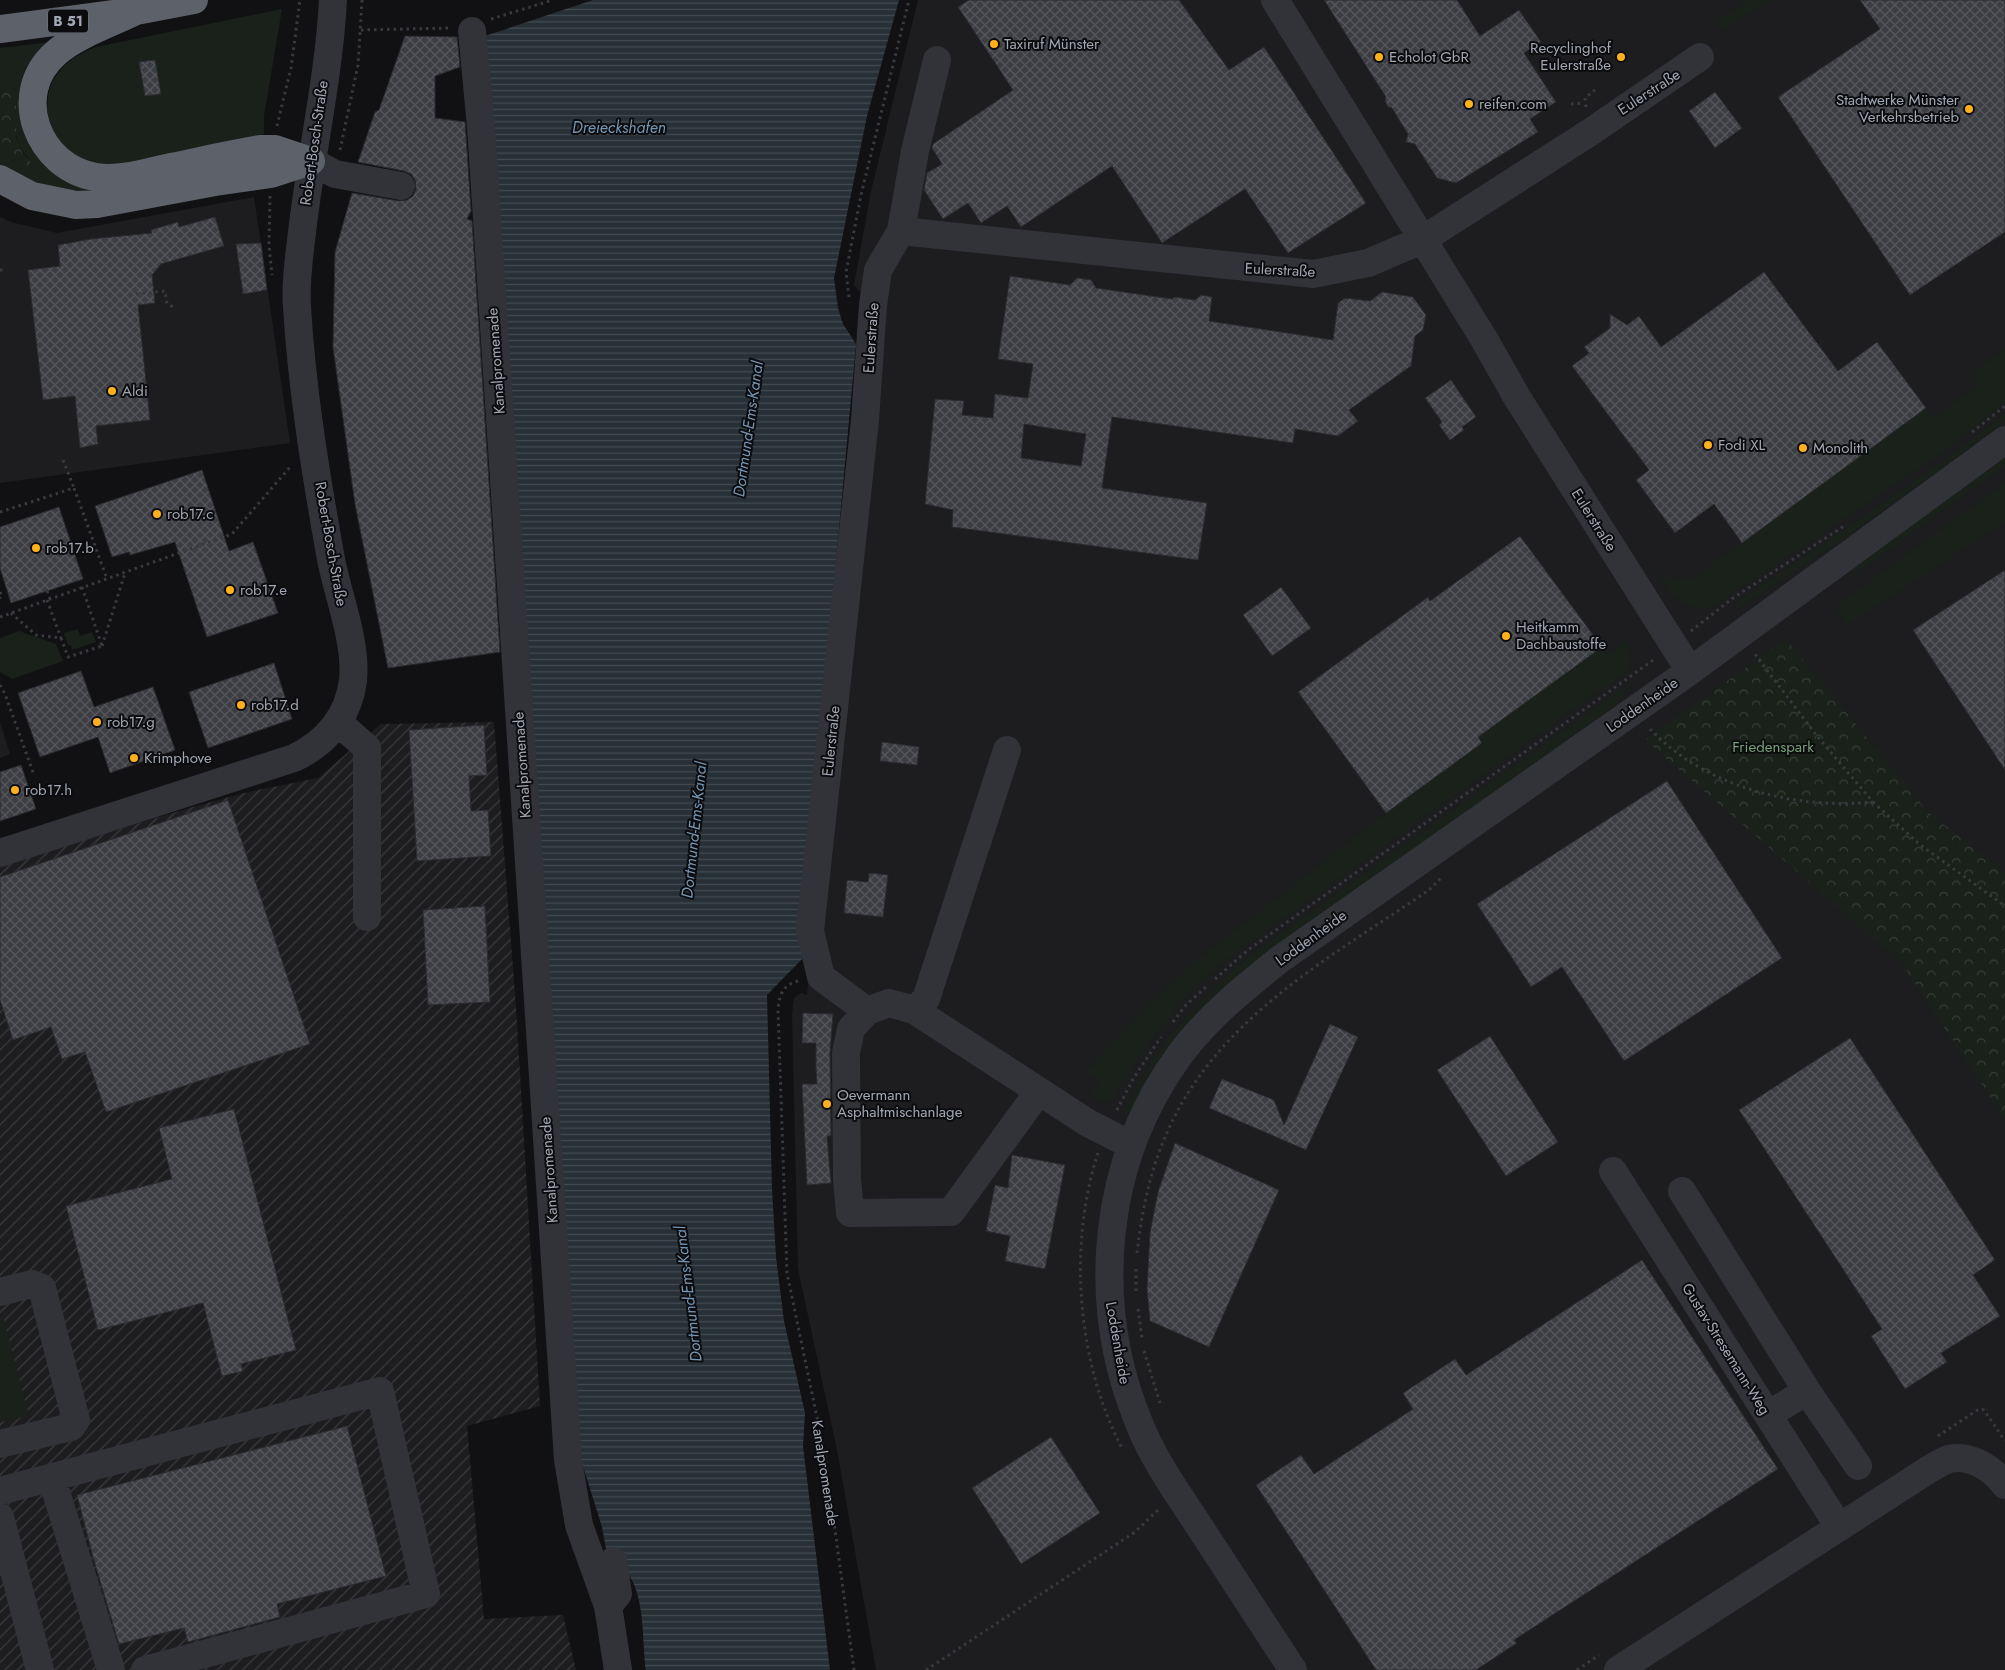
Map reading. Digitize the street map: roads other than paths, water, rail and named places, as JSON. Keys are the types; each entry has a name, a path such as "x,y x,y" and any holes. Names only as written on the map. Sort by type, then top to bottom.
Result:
{"highway":[{"name":"B 51","path":"0,29 136,11 194,0"},
{"path":"136,11 69,43 56,53 43,70 36,88 34,101 35,124 43,144 56,158 79,173 113,178 260,149 275,148 310,161"},
{"path":"0,179 40,198 76,205 271,174 310,161"}],"street":[{"name":"Robert-Bosch-Straße","path":"0,853 294,758 320,742 338,722 346,708 351,693 353,666 331,560 302,362 296,305 310,161 329,40 332,0"},
{"name":"Eulerstraße","path":"1275,0 1484,339 1518,399 1690,671"},
{"name":"Kanalpromenade","path":"472,31 481,127 568,1460 579,1525 608,1606 618,1670"},
{"name":"Eulerstraße","path":"866,1011 821,977 810,931 866,420 873,305 878,270 900,231 1313,274 1368,263 1422,240 1589,133 1700,57"},
{"path":"900,231 915,151 937,60"},
{"path":"310,161 335,174 401,186"},
{"name":"Loddenheide","path":"1293,1670 1159,1462 1139,1425 1127,1393 1111,1325 1109,1291 1111,1230 1117,1195 1131,1145 1166,1075 1182,1052 1225,1004 1280,960 1690,671 2005,440"},
{"path":"338,722 367,748 367,917"},
{"path":"914,1010 926,999 1007,750"},
{"path":"1039,1091 951,1212 850,1213 846,1053 851,1029 866,1011 889,1003 914,1010 1105,1133 1131,1145"},
{"name":"Gustav-Stresemann-Weg","path":"1613,1171 1840,1527"},
{"path":"1682,1191 1807,1391 1858,1466"},
{"path":"0,1292 32,1284 42,1288 76,1420 71,1426 0,1444"},
{"path":"0,1491 52,1479 380,1391 426,1594 145,1670"},
{"path":"1768,1415 1807,1391"},
{"path":"1618,1670 1928,1470 1950,1459 1969,1460 1986,1466 2005,1485"},
{"path":"52,1479 111,1670"},
{"path":"0,1517 40,1670"},
{"path":"608,1606 618,1594 613,1561"}],"water":[{"path":"593,0 899,0 867,116 834,278 838,308 843,324 856,344 816,779 803,958 767,995 772,1189 776,1257 784,1321 805,1413 803,1446 830,1670 646,1670 640,1606 636,1590 630,1577 621,1566 608,1560 602,1527 581,1460 485,36"}],"place":[{"name":"Taxiruf Münster","path":"994,44"},
{"name":"Echolot GbR","path":"1379,57"},
{"name":"Recyclinghof Eulerstraße","path":"1621,57"},
{"name":"reifen.com","path":"1469,104"},
{"name":"Stadtwerke Münster Verkehrsbetrieb","path":"1969,109"},
{"name":"Aldi","path":"112,391"},
{"name":"Fodi XL","path":"1708,445"},
{"name":"Monolith","path":"1803,448"},
{"name":"rob17.c","path":"157,514"},
{"name":"rob17.b","path":"36,548"},
{"name":"rob17.e","path":"230,590"},
{"name":"Heitkamm Dachbaustoffe","path":"1506,636"},
{"name":"rob17.d","path":"241,705"},
{"name":"rob17.g","path":"97,722"},
{"name":"Krimphove","path":"134,758"},
{"name":"rob17.h","path":"15,790"},
{"name":"Oevermann Asphaltmischanlage","path":"827,1104"}],"water label":[{"name":"Dreieckshafen","path":"619,127"},
{"name":"Dortmund-Ems-Kanal","path":"748,429"},
{"name":"Dortmund-Ems-Kanal","path":"694,830"},
{"name":"Dortmund-Ems-Kanal","path":"688,1294"}],"park label":[{"name":"Friedenspark","path":"1773,747"}]}
